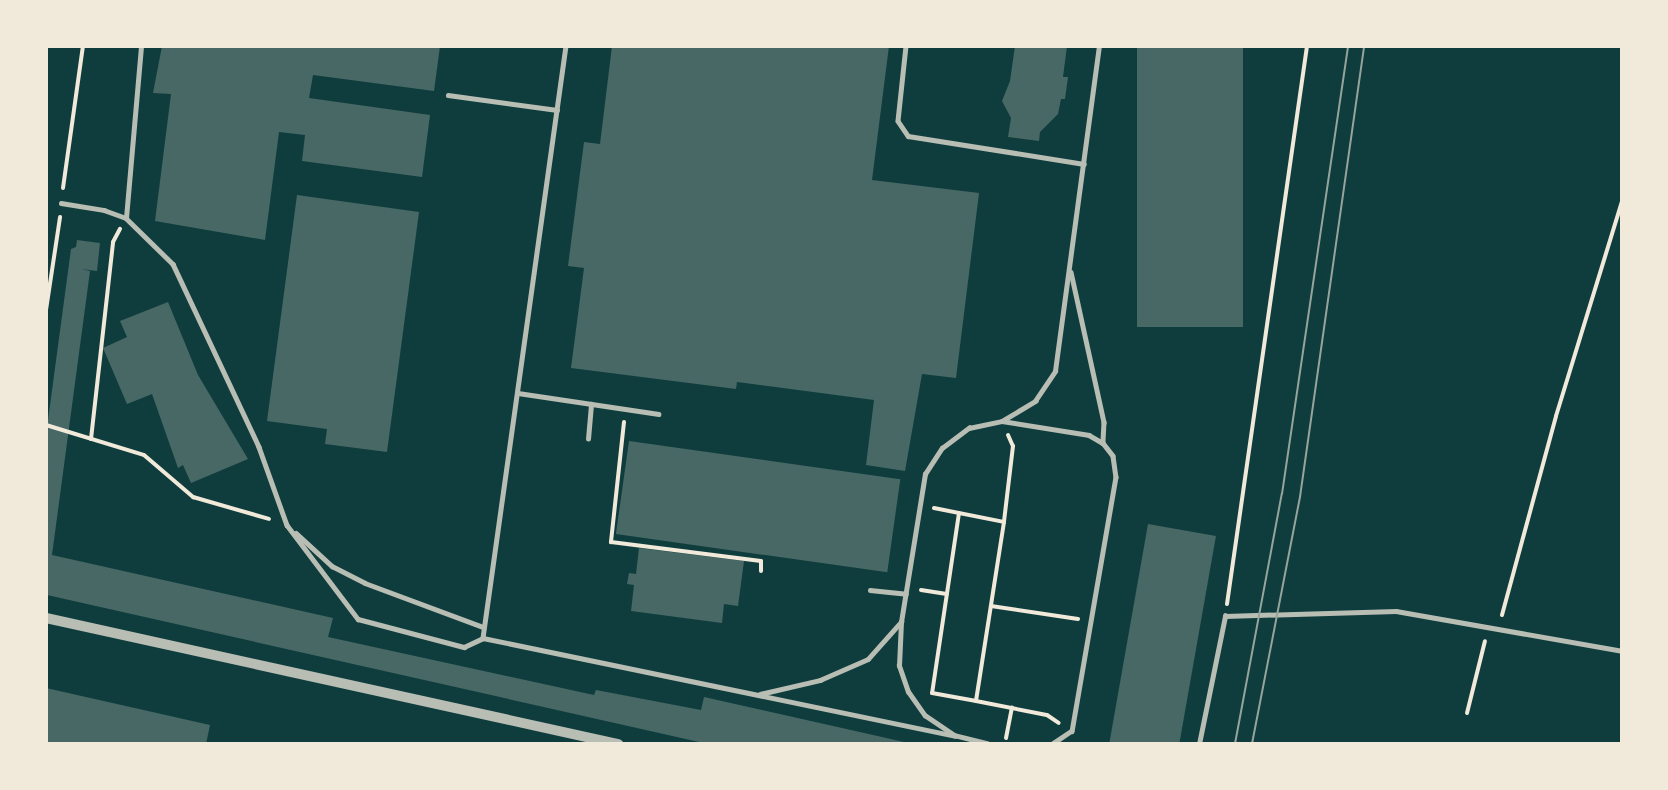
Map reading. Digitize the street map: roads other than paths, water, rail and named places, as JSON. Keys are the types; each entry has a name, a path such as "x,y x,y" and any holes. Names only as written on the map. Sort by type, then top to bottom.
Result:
{"street":[{"path":"46,618 618,744"}],"lane":[{"path":"126,218 141,46"},
{"path":"483,638 566,46"},
{"path":"906,46 898,121 908,136 1084,164"},
{"path":"955,736 925,716 908,692 899,666 901,621 925,474 942,448 969,428 1002,421 1035,401 1055,371 1099,46"},
{"path":"448,95 557,110"},
{"path":"61,203 104,210 126,218 173,264 259,447 287,525 358,619 464,647 483,638 988,744"},
{"path":"1070,269 1104,422 1103,443"},
{"path":"518,393 658,414"},
{"path":"588,439 591,404"},
{"path":"1002,421 1089,435 1103,443 1113,456 1116,477 1072,731 1067,741 1053,744"},
{"path":"287,525 332,566 365,583 483,627"},
{"path":"870,590 906,594"},
{"path":"1199,744 1225,616 1396,611 1622,651"},
{"path":"757,695 820,680 868,659 901,621"}],"tram line":[{"path":"1235,744 1282,494 1348,46"},
{"path":"1252,744 1300,497 1364,46"}]}
